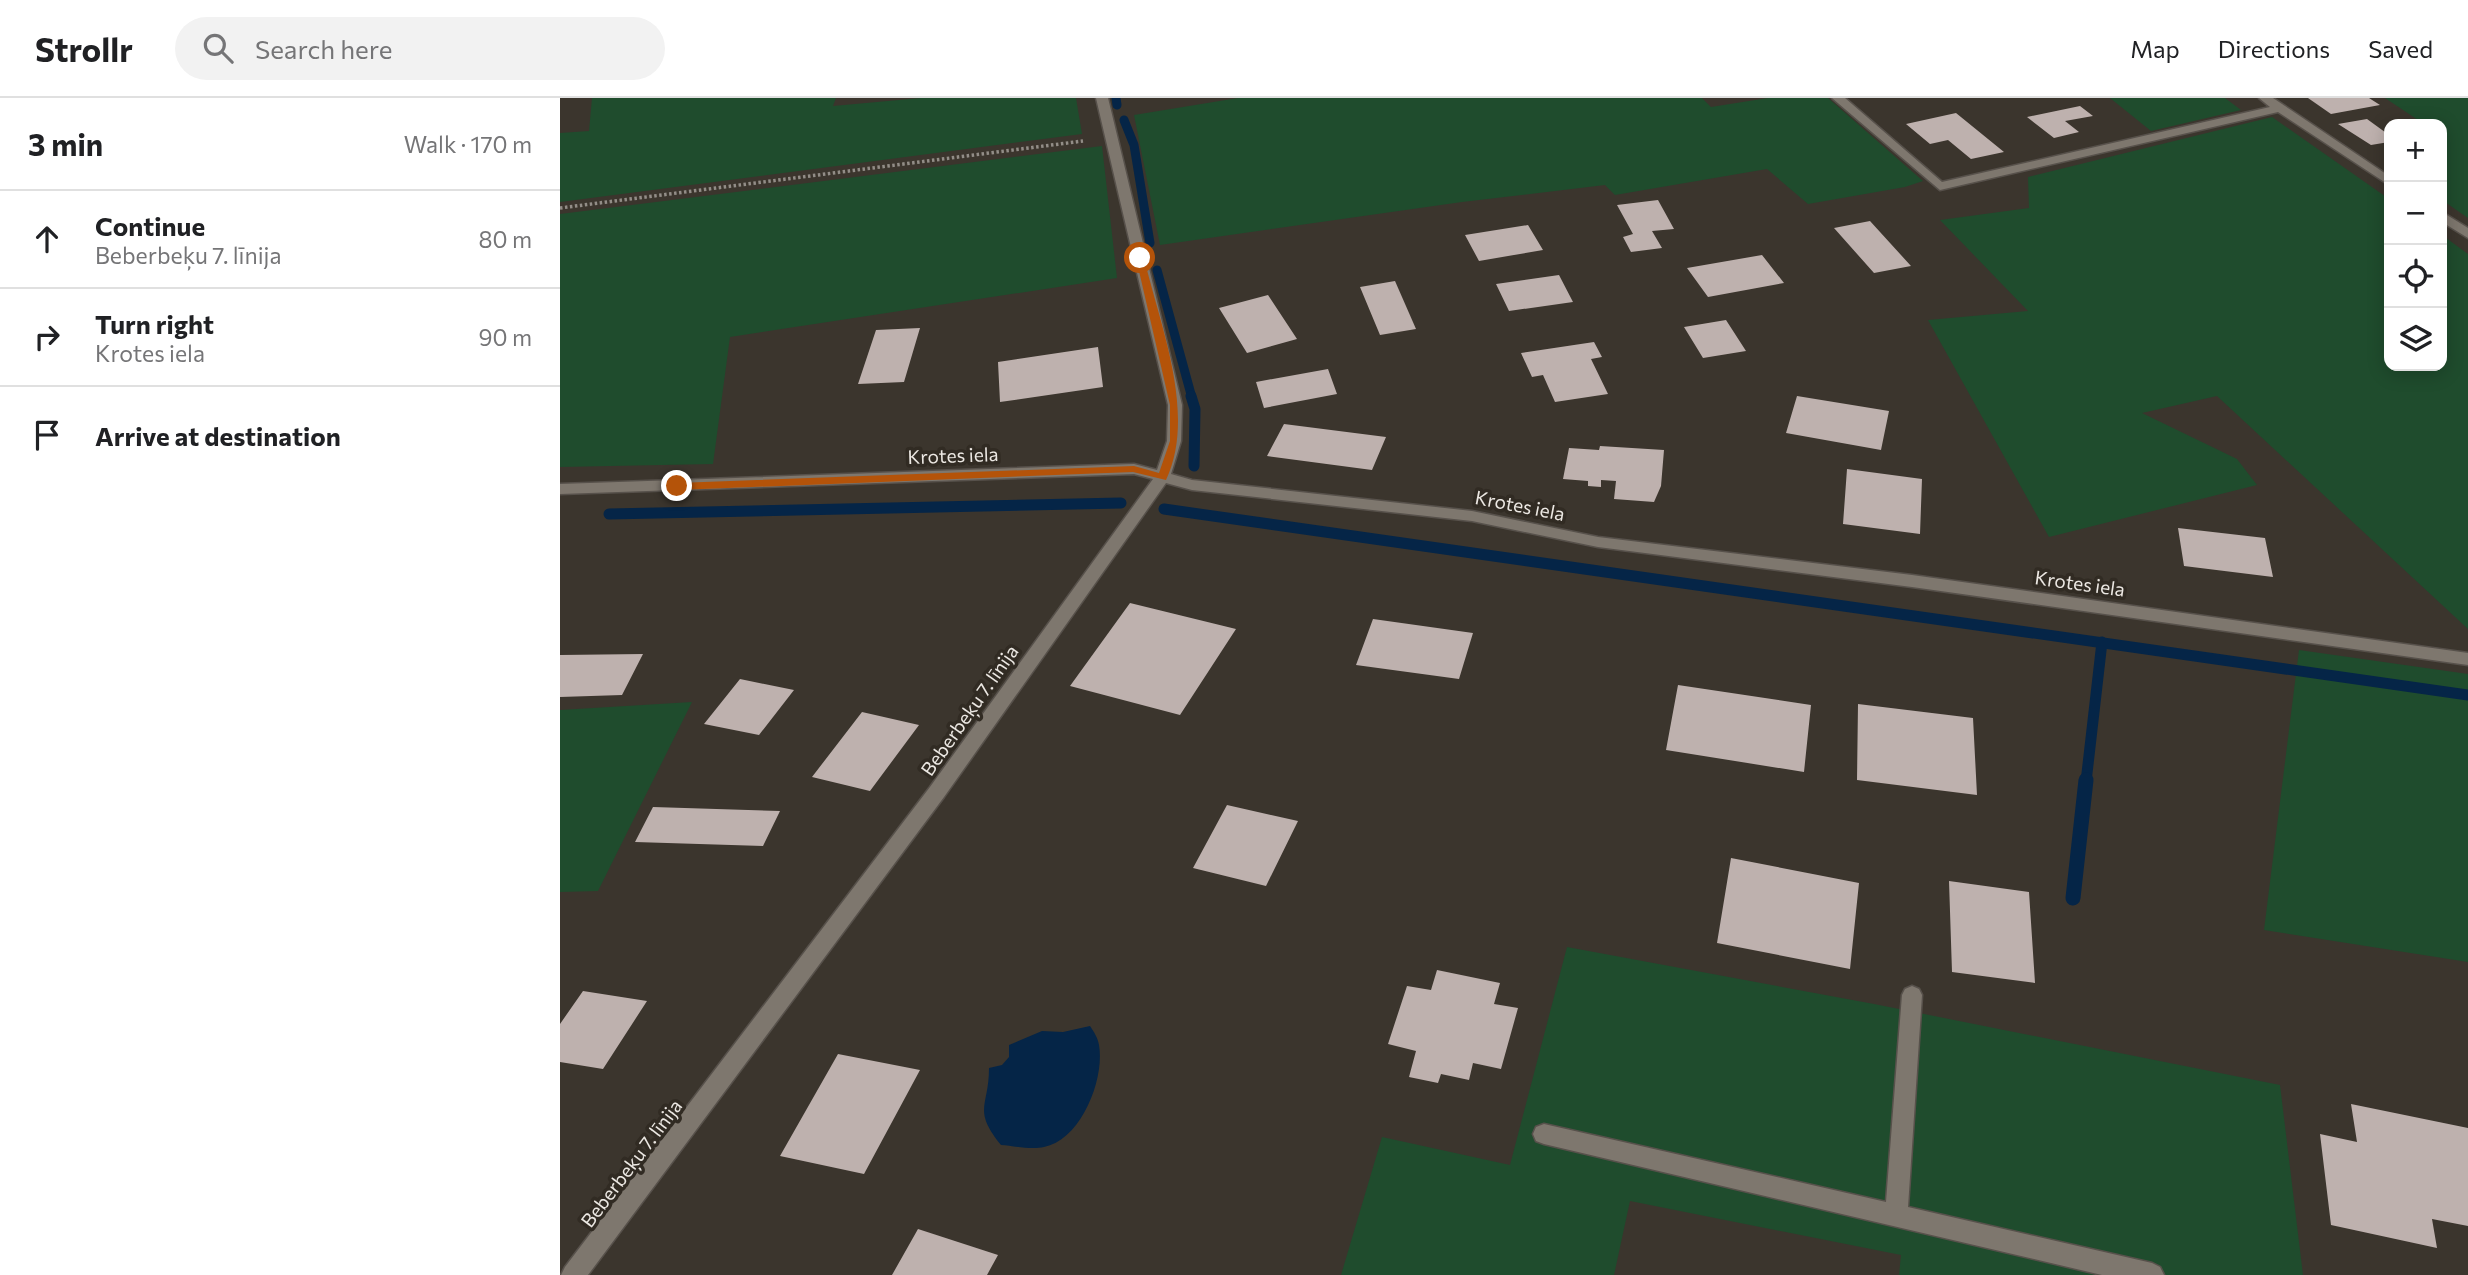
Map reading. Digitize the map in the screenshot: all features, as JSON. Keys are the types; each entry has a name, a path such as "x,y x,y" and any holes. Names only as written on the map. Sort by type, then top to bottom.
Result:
{"street":[{"name":"Beberbeķu 7. līnija","path":"573,1275 937,792 1162,477 1174,441 1175,405 1102,98"},
{"path":"1838,98 1941,186 2279,108"},
{"path":"2265,98 2384,178"},
{"path":"2447,219 2468,234"},
{"name":"Krotes iela","path":"560,489 1134,469 1192,485 1472,516 1598,542 1912,581 2468,659"},
{"path":"1896,1217 1912,995"},
{"path":"1544,1135 2152,1275"}],"path":[{"path":"560,208 1111,138"}],"green space":[{"path":"592,98 836,98 833,106 921,98 1076,98 1082,134 560,202 560,133 589,131"},
{"path":"1238,98 1702,98 1711,107 1768,98 1828,98 1923,181 1905,187 1808,204 1767,169 1615,195 1605,185 1462,202 1160,245 1134,115"},
{"path":"2110,98 2225,98 2241,110 2151,131"},
{"path":"2385,98 2468,98 2468,218 2447,203 2447,119 2416,119"},
{"path":"2272,117 2384,195 2384,371 2447,371 2447,239 2468,254 2468,629 2217,396 2142,413 2237,459 2257,485 2049,537 1928,320 2028,311 1940,220 2029,208 2028,177"},
{"path":"1102,146 1117,278 730,337 713,464 560,467 560,214"},
{"path":"2299,650 2468,674 2468,962 2264,930"},
{"path":"692,702 598,891 560,892 560,710"},
{"path":"1567,947 1874,1004 2280,1085 2303,1275 1899,1275 1901,1255 1630,1201 1614,1275 1341,1275 1382,1137 1510,1165"}],"water":[{"path":"1090,1026 1097,1037 1100,1059 1094,1090 1079,1121 1057,1142 1044,1147 1001,1145 984,1115 989,1068 1002,1065 1009,1057 1009,1045 1042,1031 1063,1032"}],"building":[{"path":"2308,98 2369,98 2380,105 2331,114"},
{"path":"2080,106 2093,116 2065,121 2079,132 2054,138 2027,117"},
{"path":"1956,113 2004,152 1971,159 1948,140 1930,144 1906,124"},
{"path":"2367,119 2384,131 2384,143 2371,145 2338,124"},
{"path":"1658,200 1674,229 1652,231 1662,248 1631,252 1623,237 1633,234 1617,205"},
{"path":"1870,221 1911,266 1874,273 1834,228"},
{"path":"1528,225 1543,250 1479,261 1465,235"},
{"path":"1762,255 1784,283 1708,297 1687,268"},
{"path":"1559,275 1573,302 1509,311 1496,284"},
{"path":"1395,281 1416,329 1380,335 1360,287"},
{"path":"1268,295 1297,339 1247,353 1219,308"},
{"path":"1726,320 1746,351 1703,358 1684,327"},
{"path":"920,328 904,382 858,384 876,330"},
{"path":"1594,342 1602,357 1591,359 1608,394 1555,402 1543,375 1532,377 1521,353"},
{"path":"1098,347 1103,387 1000,402 998,362"},
{"path":"1328,369 1337,394 1264,408 1256,382"},
{"path":"1797,396 1889,411 1881,450 1786,433"},
{"path":"1284,424 1386,437 1372,470 1267,456"},
{"path":"1600,446 1664,450 1661,486 1654,502 1614,499 1616,481 1601,480 1601,487 1588,486 1588,481 1563,479 1569,448 1599,450"},
{"path":"1847,469 1922,479 1920,534 1843,524"},
{"path":"2178,528 2265,538 2273,577 2184,566"},
{"path":"1130,603 1236,629 1180,715 1070,686"},
{"path":"1373,619 1473,633 1459,679 1356,665"},
{"path":"643,654 622,695 560,697 560,655"},
{"path":"740,679 794,690 759,735 704,724"},
{"path":"1678,685 1811,705 1804,772 1666,750"},
{"path":"1858,704 1973,718 1977,795 1857,780"},
{"path":"862,712 919,725 870,791 812,777"},
{"path":"1227,805 1298,821 1266,886 1193,868"},
{"path":"653,807 780,811 763,846 635,842"},
{"path":"1731,858 1859,883 1850,969 1717,943"},
{"path":"1949,881 2029,892 2035,983 1952,972"},
{"path":"1437,970 1500,983 1494,1004 1518,1008 1501,1069 1473,1063 1469,1080 1441,1074 1438,1083 1409,1077 1416,1051 1388,1044 1407,986 1431,990"},
{"path":"583,991 647,1001 603,1069 560,1062 560,1024"},
{"path":"838,1054 920,1070 864,1174 780,1156"},
{"path":"2351,1104 2468,1128 2468,1226 2432,1219 2437,1248 2331,1225 2320,1134 2357,1142"},
{"path":"918,1229 998,1255 987,1275 892,1275"}],"waterway":[{"path":"1116,98 1117,105"},
{"path":"1124,120 1134,145 1150,243"},
{"path":"1157,270 1192,398"},
{"path":"1191,396 1195,409 1194,466"},
{"path":"609,514 1121,503"},
{"path":"1164,509 2102,643"},
{"path":"2086,782 2102,643"},
{"path":"2102,643 2468,695"},
{"path":"2073,898 2086,780"}],"route":[{"path":"677,486 1134,469 1162,477 1174,441 1175,405 1140,258"}]}
